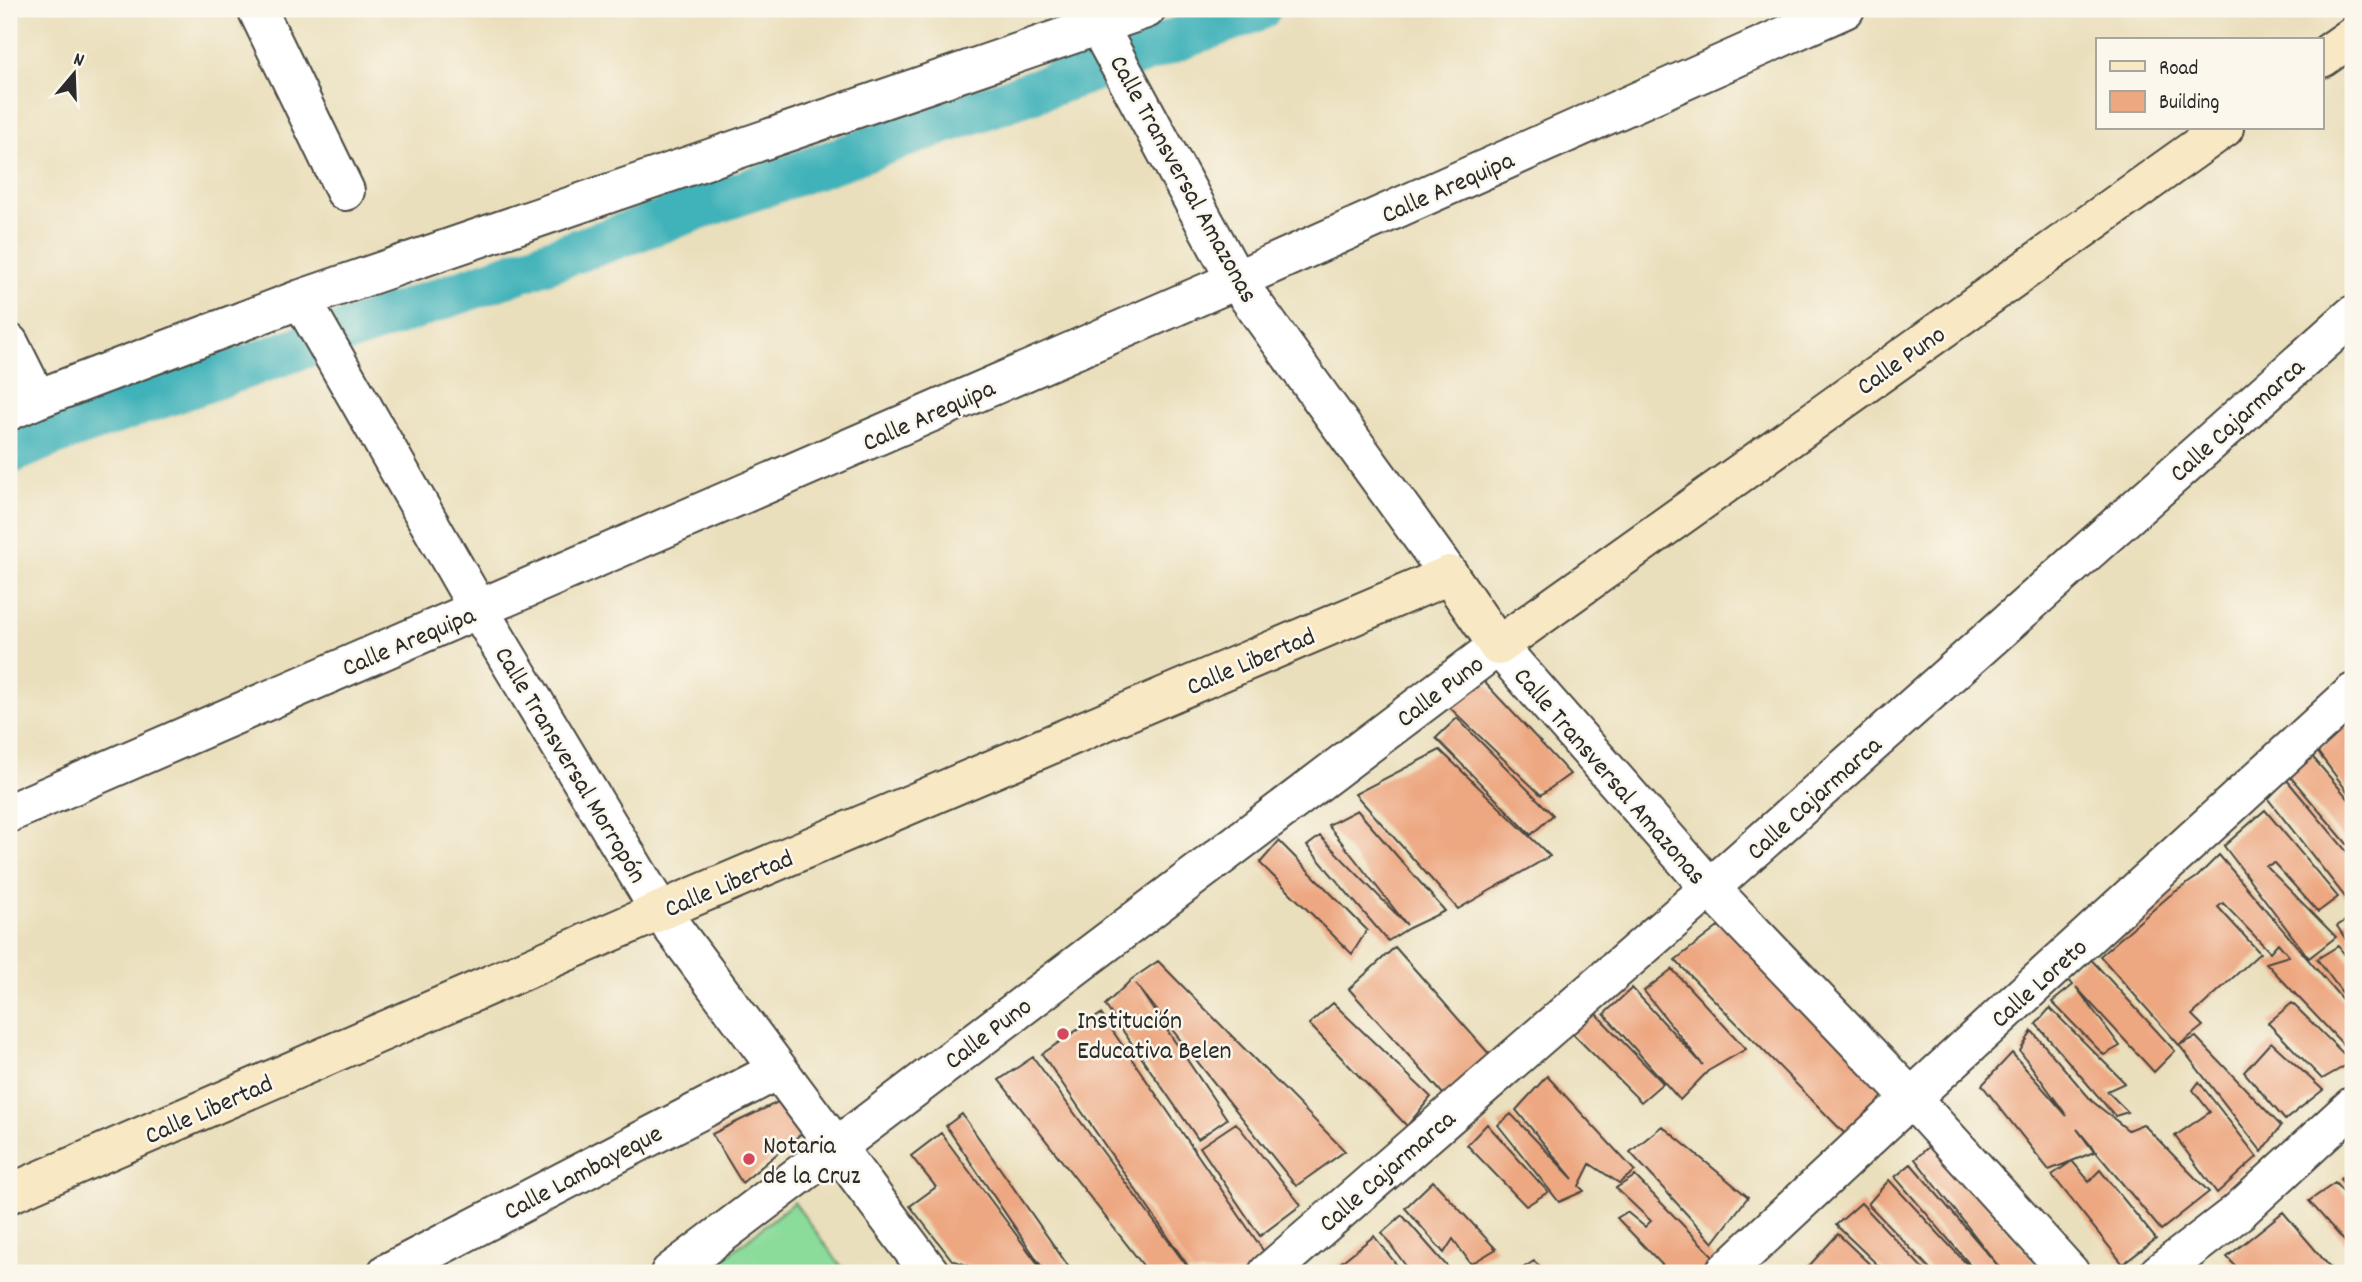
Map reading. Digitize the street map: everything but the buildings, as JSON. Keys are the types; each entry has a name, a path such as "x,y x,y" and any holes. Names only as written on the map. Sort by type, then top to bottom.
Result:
{"main road":[{"path":"2324,57 2353,36"},
{"name":"Calle Puno","path":"1498,646 2221,130"},
{"name":"Calle Transversal Amazonas","path":"1449,575 1498,646"},
{"name":"Calle Libertad","path":"9,1195 660,911 1449,575"}],"street":[{"path":"257,9 345,191"},
{"path":"9,343 23,405 301,299 1094,17 1146,9"},
{"name":"Calle Arequipa","path":"9,813 1236,279 1845,9"},
{"name":"Calle Transversal Amazonas","path":"1094,17 1236,279 1449,575"},
{"name":"Calle Transversal Morropón","path":"301,299 479,610 660,911 930,1273"},
{"name":"Calle Cajarmarca","path":"1268,1273 1710,888 2353,315"},
{"name":"Calle Transversal Amazonas","path":"1498,646 1710,888 1911,1098 2070,1273"},
{"name":"Calle Puno","path":"670,1273 1498,646"},
{"name":"Calle Loreto","path":"1724,1273 2353,693"},
{"name":"Calle Lambayeque","path":"387,1273 778,1070"},
{"path":"2160,1273 2238,1212 2353,1107"}],"green space":[{"path":"794,1202 846,1273 706,1273"}],"waterway":[{"path":"9,453 46,437 1119,61 1259,9"}],"place":[{"name":"Institución Educativa Belen","path":"1063,1034"},
{"name":"Notaria de la Cruz","path":"749,1159"}]}
